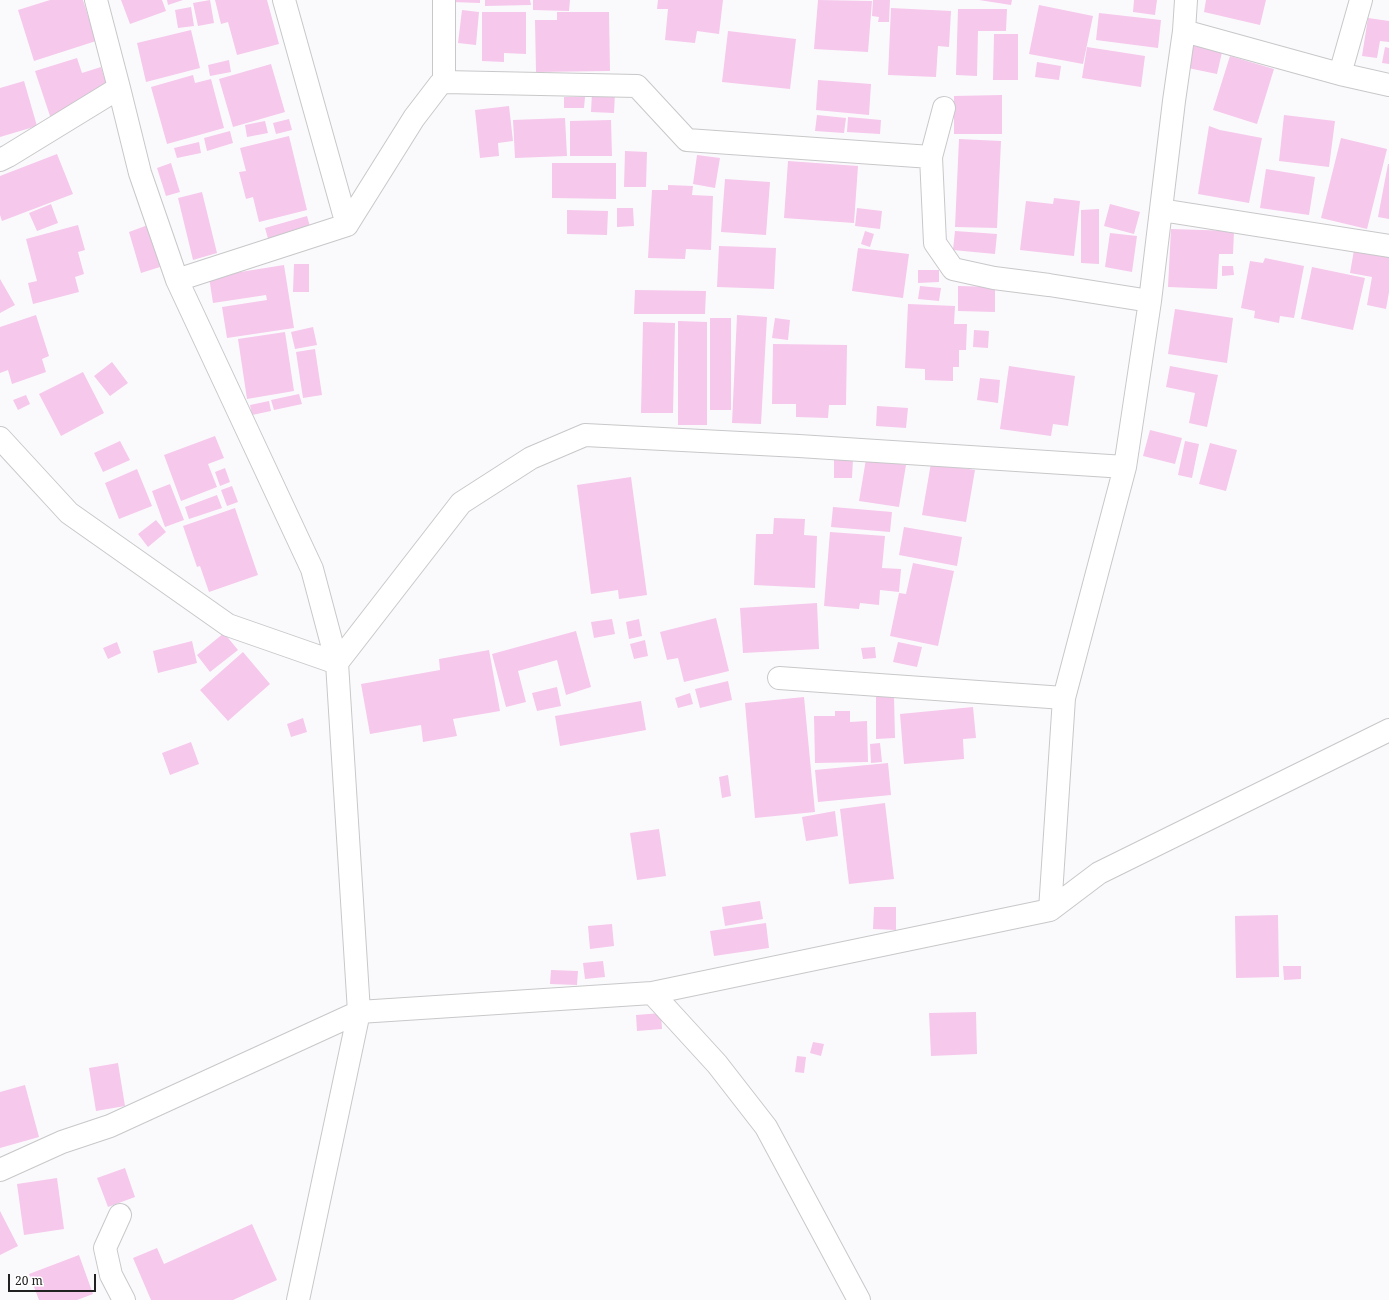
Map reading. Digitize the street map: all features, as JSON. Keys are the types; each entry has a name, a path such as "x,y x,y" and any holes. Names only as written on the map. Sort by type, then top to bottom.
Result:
{"street":[{"path":"96,0 120,88 140,173 178,280 312,569 336,663 359,1012 298,1300"},
{"path":"284,0 347,225"},
{"path":"444,0 444,82"},
{"path":"1050,910 1064,698 1125,467 1150,301 1184,31 1186,0"},
{"path":"1340,74 1361,0"},
{"path":"1184,31 1340,74 1389,85"},
{"path":"178,280 347,225 414,118 440,84 444,82 637,86 687,140 931,157"},
{"path":"0,160 120,88"},
{"path":"944,108 931,157 935,243 953,269 994,278 1150,301"},
{"path":"1161,210 1389,246"},
{"path":"336,663 461,503 530,458 585,435 799,446 1125,467"},
{"path":"0,438 69,513 228,625 336,663"},
{"path":"779,678 1064,698"},
{"path":"0,1170 62,1142 110,1126 359,1012 652,993 1050,910 1100,873 1389,730"},
{"path":"652,993 717,1064 766,1127 859,1300"},
{"path":"120,1215 105,1248 111,1275 124,1300"}],"building":[{"path":"50,0 83,0 96,41 34,61 18,10"},
{"path":"121,0 162,0 166,11 130,24"},
{"path":"167,0 183,0 168,5"},
{"path":"210,0 214,23 198,26 193,3"},
{"path":"215,0 267,0 279,44 237,55 228,22 221,24"},
{"path":"452,0 480,0 480,3 452,2"},
{"path":"485,0 530,0 531,5 485,6"},
{"path":"533,0 570,0 569,11 533,10"},
{"path":"658,0 723,0 719,34 697,31 695,43 665,40 668,9 657,9"},
{"path":"818,0 872,1 868,52 814,49"},
{"path":"873,0 890,0 889,22 878,22 879,17 872,16"},
{"path":"979,0 1012,0 1011,5"},
{"path":"1134,0 1157,0 1155,15 1133,12"},
{"path":"1206,0 1266,0 1260,25 1204,12"},
{"path":"1039,5 1093,16 1083,64 1029,54"},
{"path":"191,7 194,26 178,28 175,10"},
{"path":"891,8 951,11 949,47 938,46 936,77 888,75"},
{"path":"958,9 1007,9 1006,31 978,31 977,76 956,75"},
{"path":"462,10 479,12 476,45 458,43"},
{"path":"482,12 526,12 526,54 504,53 504,62 482,61"},
{"path":"557,12 609,12 610,71 536,72 535,20 557,20"},
{"path":"1099,13 1161,20 1158,48 1096,40"},
{"path":"1368,18 1389,21 1389,42 1380,41 1377,58 1362,56"},
{"path":"191,30 200,68 146,82 137,43"},
{"path":"728,31 796,39 790,89 722,82"},
{"path":"994,34 1018,34 1018,80 993,80"},
{"path":"1194,42 1223,48 1217,74 1188,68"},
{"path":"1087,47 1145,56 1141,87 1082,78"},
{"path":"1385,47 1389,48 1389,64 1382,63"},
{"path":"1230,56 1274,69 1257,124 1213,110"},
{"path":"77,58 82,73 101,67 108,90 53,125 35,71"},
{"path":"229,60 231,72 210,76 208,65"},
{"path":"1037,62 1061,66 1059,80 1035,77"},
{"path":"271,64 285,112 233,127 219,79"},
{"path":"193,75 195,83 211,79 224,128 167,144 151,87"},
{"path":"818,80 871,84 869,115 816,110"},
{"path":"24,81 37,126 0,137 0,88"},
{"path":"592,92 615,93 614,113 591,112"},
{"path":"1002,95 1002,134 954,134 954,96"},
{"path":"564,97 585,97 584,108 564,108"},
{"path":"509,106 513,141 498,143 499,156 480,158 475,110"},
{"path":"817,115 846,118 844,133 815,131"},
{"path":"1284,115 1335,121 1329,167 1279,161"},
{"path":"848,117 881,120 880,134 847,132"},
{"path":"565,118 567,156 515,158 513,120"},
{"path":"289,119 292,130 276,134 273,123"},
{"path":"611,120 612,156 570,156 570,121"},
{"path":"265,121 268,133 247,137 245,125"},
{"path":"1209,126 1220,130 1262,138 1249,203 1198,194"},
{"path":"230,131 233,143 207,151 204,138"},
{"path":"289,136 307,210 259,222 253,197 246,199 239,172 246,171 240,148"},
{"path":"1341,138 1387,149 1367,229 1321,218"},
{"path":"959,139 1001,141 997,228 955,227"},
{"path":"199,142 201,153 177,158 174,148"},
{"path":"625,151 647,152 646,187 624,187"},
{"path":"57,154 73,194 2,221 0,215 0,176"},
{"path":"697,155 720,158 715,188 693,184"},
{"path":"788,161 858,166 854,223 784,218"},
{"path":"171,163 180,192 166,196 157,168"},
{"path":"552,163 616,163 616,199 552,198"},
{"path":"1389,164 1389,219 1378,217"},
{"path":"1266,169 1315,177 1309,215 1260,208"},
{"path":"725,179 770,182 766,235 721,232"},
{"path":"668,185 693,186 692,195 713,196 711,250 686,249 685,259 648,258 652,190 668,190"},
{"path":"202,192 217,253 193,260 178,198"},
{"path":"1054,198 1080,201 1074,256 1020,250 1026,201 1053,204"},
{"path":"51,204 58,223 37,231 29,213"},
{"path":"1110,204 1140,212 1134,234 1104,226"},
{"path":"617,208 633,208 634,226 617,227"},
{"path":"857,208 882,211 880,229 855,226"},
{"path":"1099,209 1099,264 1081,263 1081,210"},
{"path":"567,210 608,211 607,235 567,234"},
{"path":"307,216 311,230 269,242 265,228"},
{"path":"78,225 85,250 78,252 84,274 75,277 79,292 33,304 28,283 37,281 26,239"},
{"path":"148,225 160,267 141,273 129,232"},
{"path":"1171,229 1234,231 1233,254 1219,254 1217,289 1168,287"},
{"path":"865,231 874,234 870,247 861,244"},
{"path":"955,231 997,234 995,254 953,250"},
{"path":"1110,233 1137,236 1132,272 1105,267"},
{"path":"719,246 776,248 774,289 717,287"},
{"path":"858,248 909,254 903,298 852,291"},
{"path":"1354,250 1389,256 1389,292 1386,309 1367,305 1372,277 1350,273"},
{"path":"1265,258 1304,266 1294,318 1280,316 1279,323 1254,318 1255,311 1241,308 1250,261 1263,263"},
{"path":"294,264 309,264 309,292 293,292"},
{"path":"284,265 294,328 227,338 222,307 267,300 266,295 213,303 209,277"},
{"path":"1222,266 1233,266 1234,275 1222,276"},
{"path":"1312,267 1365,278 1353,330 1301,319"},
{"path":"918,270 939,270 939,282 918,283"},
{"path":"0,279 15,305 0,313"},
{"path":"920,286 941,288 939,301 918,299"},
{"path":"958,286 995,287 995,312 958,311"},
{"path":"635,290 706,291 705,314 634,314"},
{"path":"908,304 955,306 954,324 967,324 966,350 959,350 959,367 953,367 953,381 925,380 925,369 905,368"},
{"path":"1175,309 1233,318 1227,363 1168,354"},
{"path":"36,315 49,356 42,359 46,372 12,384 8,370 0,373 0,327"},
{"path":"737,315 767,317 761,424 732,423"},
{"path":"710,318 731,318 731,410 710,410"},
{"path":"775,318 790,320 788,340 772,338"},
{"path":"678,321 707,322 707,425 678,425"},
{"path":"643,322 675,323 673,413 641,413"},
{"path":"313,327 317,345 295,349 291,332"},
{"path":"974,330 989,331 988,348 973,347"},
{"path":"285,332 294,391 247,399 238,339"},
{"path":"773,344 847,345 846,405 829,405 828,418 796,417 796,404 772,404"},
{"path":"315,349 322,395 303,398 296,352"},
{"path":"112,362 128,383 110,396 94,376"},
{"path":"1009,366 1075,376 1068,426 1053,424 1051,436 1000,429"},
{"path":"1170,366 1218,375 1207,427 1189,423 1195,393 1166,387"},
{"path":"83,372 104,413 61,436 39,394"},
{"path":"980,378 1000,380 998,403 977,400"},
{"path":"299,394 302,404 274,410 271,400"},
{"path":"26,395 30,404 18,410 13,400"},
{"path":"269,401 271,411 252,415 250,405"},
{"path":"877,406 908,408 906,428 876,426"},
{"path":"1150,430 1182,438 1175,464 1143,456"},
{"path":"215,436 224,458 208,464 217,487 181,501 164,455"},
{"path":"120,441 130,460 103,472 94,453"},
{"path":"1185,441 1199,444 1192,478 1178,475"},
{"path":"1210,443 1237,450 1226,491 1199,484"},
{"path":"834,458 853,459 852,478 834,478"},
{"path":"866,459 906,465 899,507 859,501"},
{"path":"931,463 975,470 966,522 922,515"},
{"path":"225,468 230,482 220,486 215,472"},
{"path":"137,469 152,506 119,519 105,483"},
{"path":"631,477 647,595 619,599 618,590 591,594 577,485"},
{"path":"170,484 184,520 165,527 152,491"},
{"path":"232,486 238,502 227,506 221,490"},
{"path":"217,495 222,508 189,519 185,507"},
{"path":"833,507 892,512 890,532 831,527"},
{"path":"235,508 258,575 209,592 200,566 197,567 183,526"},
{"path":"774,518 805,519 804,535 817,536 815,588 754,585 756,534 773,534"},
{"path":"156,520 166,532 148,547 138,534"},
{"path":"904,527 962,537 957,566 899,555"},
{"path":"830,532 885,536 882,568 901,569 899,592 880,590 879,605 860,603 859,609 824,606"},
{"path":"913,563 954,571 938,646 890,636 899,593 906,594"},
{"path":"817,603 819,649 743,653 740,608"},
{"path":"716,618 729,671 684,682 678,658 667,660 660,632"},
{"path":"612,619 615,634 594,638 591,622"},
{"path":"639,619 642,636 629,639 626,622"},
{"path":"576,631 591,687 566,695 557,660 518,671 526,702 506,707 492,654"},
{"path":"224,633 238,650 210,672 197,655"},
{"path":"645,640 648,656 634,659 630,644"},
{"path":"192,641 197,663 158,673 153,651"},
{"path":"117,642 121,653 108,659 103,648"},
{"path":"898,642 922,647 917,667 893,662"},
{"path":"875,647 876,658 863,659 861,648"},
{"path":"489,650 500,711 453,719 457,736 423,742 421,725 370,734 361,684 440,670 439,659"},
{"path":"243,652 270,684 228,721 200,690"},
{"path":"728,681 732,700 700,708 695,689"},
{"path":"557,687 561,706 537,711 532,693"},
{"path":"690,693 693,704 678,708 675,698"},
{"path":"894,696 895,738 876,739 876,697"},
{"path":"804,697 815,812 755,818 745,703"},
{"path":"641,701 646,730 560,746 555,716"},
{"path":"973,707 976,738 963,739 964,759 904,764 900,714"},
{"path":"835,711 850,711 850,722 867,721 868,762 815,763 814,716 835,716"},
{"path":"303,718 307,732 291,737 287,724"},
{"path":"191,742 199,764 170,775 162,753"},
{"path":"880,743 882,762 871,763 870,744"},
{"path":"888,763 891,795 818,802 815,770"},
{"path":"728,775 731,796 722,798 719,777"},
{"path":"885,803 894,879 849,884 840,809"},
{"path":"835,811 838,836 806,841 802,817"},
{"path":"659,829 666,876 637,880 630,833"},
{"path":"760,901 763,919 725,926 722,907"},
{"path":"874,907 896,907 896,930 873,929"},
{"path":"1278,915 1279,977 1236,978 1235,916"},
{"path":"766,923 769,948 714,956 710,931"},
{"path":"612,924 614,946 590,949 588,926"},
{"path":"603,961 605,977 585,979 583,963"},
{"path":"1283,966 1301,966 1301,979 1284,980"},
{"path":"551,970 578,971 577,985 550,984"},
{"path":"976,1012 977,1054 931,1056 929,1013"},
{"path":"661,1013 662,1029 637,1031 636,1015"},
{"path":"813,1042 824,1044 821,1056 810,1053"},
{"path":"797,1056 806,1057 804,1073 795,1072"},
{"path":"118,1063 125,1106 96,1111 89,1068"},
{"path":"25,1085 39,1137 0,1148 0,1092"},
{"path":"125,1168 135,1197 108,1207 97,1178"},
{"path":"57,1178 64,1229 24,1235 17,1184"},
{"path":"0,1211 18,1246 0,1255"},
{"path":"252,1224 277,1280 233,1300 151,1300 133,1258 157,1248 164,1264"},
{"path":"79,1255 93,1294 77,1300 39,1300 29,1274"}]}
